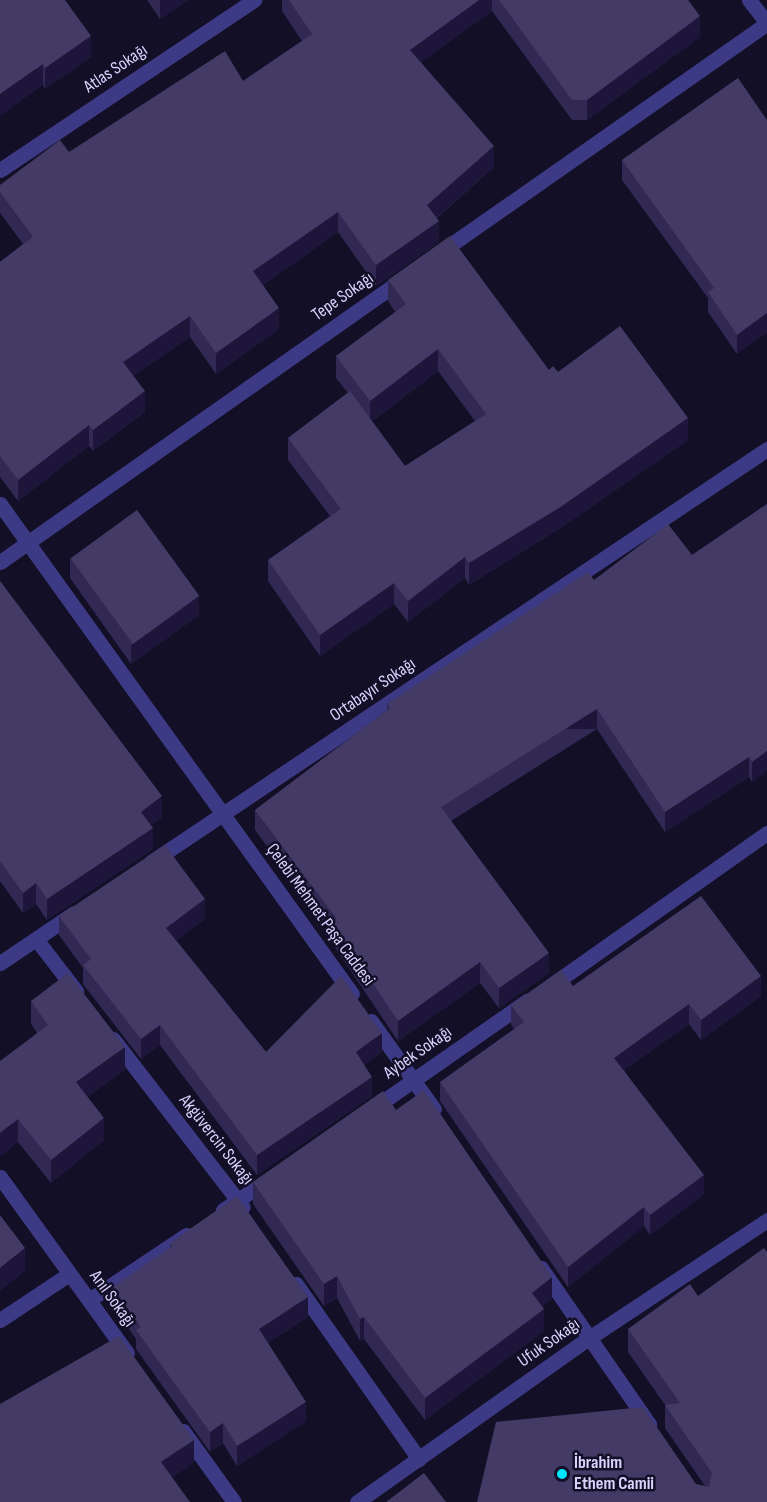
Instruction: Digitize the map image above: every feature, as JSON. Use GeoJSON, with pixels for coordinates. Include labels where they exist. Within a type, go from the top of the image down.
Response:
{"type":"FeatureCollection","features":[{"type":"Feature","properties":{"kind":"street","name":"Atlas Sokağı"},"geometry":{"type":"LineString","coordinates":[[0,170],[254,0]]}},
{"type":"Feature","properties":{"kind":"street"},"geometry":{"type":"LineString","coordinates":[[749,0],[767,23]]}},
{"type":"Feature","properties":{"kind":"street","name":"Tepe Sokağı"},"geometry":{"type":"LineString","coordinates":[[0,562],[767,23]]}},
{"type":"Feature","properties":{"kind":"street","name":"Ortabayır Sokağı"},"geometry":{"type":"LineString","coordinates":[[134,873],[767,449]]}},
{"type":"Feature","properties":{"kind":"street","name":"Çelebi Mehmet Paşa Caddesi"},"geometry":{"type":"LineString","coordinates":[[0,504],[441,1120]]}},
{"type":"Feature","properties":{"kind":"street","name":"Aybek Sokağı"},"geometry":{"type":"LineString","coordinates":[[356,1120],[767,833]]}},
{"type":"Feature","properties":{"kind":"street"},"geometry":{"type":"LineString","coordinates":[[0,963],[85,906]]}},
{"type":"Feature","properties":{"kind":"street"},"geometry":{"type":"LineString","coordinates":[[36,939],[86,1004]]}},
{"type":"Feature","properties":{"kind":"street","name":"Akgüvercin Sokağı"},"geometry":{"type":"LineString","coordinates":[[101,1023],[251,1219]]}},
{"type":"Feature","properties":{"kind":"street"},"geometry":{"type":"LineString","coordinates":[[88,1300],[277,1173]]}},
{"type":"Feature","properties":{"kind":"street","name":"Anıl Sokağı"},"geometry":{"type":"LineString","coordinates":[[0,1178],[137,1367]]}},
{"type":"Feature","properties":{"kind":"street","name":"Ufuk Sokağı"},"geometry":{"type":"LineString","coordinates":[[357,1502],[589,1338],[767,1220]]}},
{"type":"Feature","properties":{"kind":"street"},"geometry":{"type":"LineString","coordinates":[[535,1259],[657,1435]]}},
{"type":"Feature","properties":{"kind":"street"},"geometry":{"type":"LineString","coordinates":[[285,1267],[419,1459]]}},
{"type":"Feature","properties":{"kind":"street"},"geometry":{"type":"LineString","coordinates":[[0,1320],[69,1274]]}},
{"type":"Feature","properties":{"kind":"street"},"geometry":{"type":"LineString","coordinates":[[171,1416],[234,1502]]}},
{"type":"Feature","properties":{"kind":"building"},"geometry":{"type":"Polygon","coordinates":[[[0,0],[65,0],[91,36],[45,68],[43,64],[0,94],[0,0]]]}},
{"type":"Feature","properties":{"kind":"building"},"geometry":{"type":"Polygon","coordinates":[[[289,0],[479,0],[410,50],[494,146],[427,205],[439,221],[376,265],[338,212],[253,271],[279,308],[216,353],[190,316],[123,362],[145,391],[93,430],[89,425],[18,480],[0,456],[0,262],[33,237],[0,192],[0,185],[60,140],[69,152],[225,51],[243,81],[312,34],[289,0]]]}},
{"type":"Feature","properties":{"kind":"building"},"geometry":{"type":"Polygon","coordinates":[[[499,0],[688,0],[700,16],[587,100],[572,100],[499,0]]]}},
{"type":"Feature","properties":{"kind":"building"},"geometry":{"type":"Polygon","coordinates":[[[738,78],[767,120],[767,313],[737,335],[708,292],[714,288],[622,160],[738,78]]]}},
{"type":"Feature","properties":{"kind":"building"},"geometry":{"type":"Polygon","coordinates":[[[450,236],[549,370],[553,366],[558,372],[620,326],[688,418],[562,506],[469,563],[465,557],[408,601],[394,583],[320,635],[268,560],[341,509],[288,438],[350,391],[405,466],[486,414],[438,349],[370,401],[336,356],[406,304],[388,280],[450,236]]]}},
{"type":"Feature","properties":{"kind":"building"},"geometry":{"type":"Polygon","coordinates":[[[767,504],[767,751],[752,762],[749,757],[665,812],[597,709],[441,807],[549,953],[499,988],[480,962],[398,1021],[332,922],[337,919],[255,810],[390,708],[387,704],[588,572],[594,580],[668,524],[692,555],[767,504]]]}},
{"type":"Feature","properties":{"kind":"building"},"geometry":{"type":"Polygon","coordinates":[[[137,510],[199,596],[133,644],[71,558],[137,510]]]}},
{"type":"Feature","properties":{"kind":"building"},"geometry":{"type":"Polygon","coordinates":[[[0,581],[162,796],[141,812],[153,828],[47,899],[36,883],[23,893],[0,861],[0,581]]]}},
{"type":"Feature","properties":{"kind":"building"},"geometry":{"type":"Polygon","coordinates":[[[165,845],[205,899],[166,928],[266,1052],[341,976],[382,1033],[356,1052],[372,1077],[257,1155],[160,1025],[141,1039],[83,965],[91,959],[59,916],[165,845]]]}},
{"type":"Feature","properties":{"kind":"building"},"geometry":{"type":"Polygon","coordinates":[[[701,896],[761,976],[701,1020],[689,1004],[614,1058],[704,1175],[650,1215],[644,1207],[568,1267],[440,1082],[524,1022],[511,1005],[561,970],[573,986],[701,896]]]}},
{"type":"Feature","properties":{"kind":"building"},"geometry":{"type":"Polygon","coordinates":[[[68,973],[125,1047],[76,1082],[104,1118],[51,1160],[18,1119],[0,1133],[0,1061],[48,1025],[31,1001],[68,973]]]}},
{"type":"Feature","properties":{"kind":"building"},"geometry":{"type":"Polygon","coordinates":[[[424,1090],[552,1277],[532,1293],[544,1309],[425,1398],[364,1317],[360,1319],[337,1276],[324,1284],[253,1182],[383,1091],[396,1110],[424,1090]]]}},
{"type":"Feature","properties":{"kind":"building"},"geometry":{"type":"Polygon","coordinates":[[[237,1196],[308,1297],[259,1329],[306,1402],[237,1446],[223,1423],[210,1432],[136,1330],[141,1327],[113,1287],[172,1246],[170,1243],[237,1196]]]}},
{"type":"Feature","properties":{"kind":"building"},"geometry":{"type":"Polygon","coordinates":[[[0,1215],[25,1248],[0,1268],[0,1215]]]}},
{"type":"Feature","properties":{"kind":"building"},"geometry":{"type":"Polygon","coordinates":[[[764,1248],[767,1252],[767,1502],[477,1502],[496,1422],[643,1407],[696,1484],[709,1487],[712,1473],[665,1405],[680,1403],[628,1329],[690,1284],[698,1296],[764,1248]]]}},
{"type":"Feature","properties":{"kind":"building"},"geometry":{"type":"Polygon","coordinates":[[[119,1336],[194,1440],[161,1462],[190,1502],[0,1502],[0,1404],[119,1336]]]}},
{"type":"Feature","properties":{"kind":"building"},"geometry":{"type":"Polygon","coordinates":[[[424,1473],[446,1502],[386,1502],[424,1473]]]}},
{"type":"Feature","properties":{"kind":"place","name":"İbrahim Ethem Camii"},"geometry":{"type":"Point","coordinates":[562,1474]}}]}
